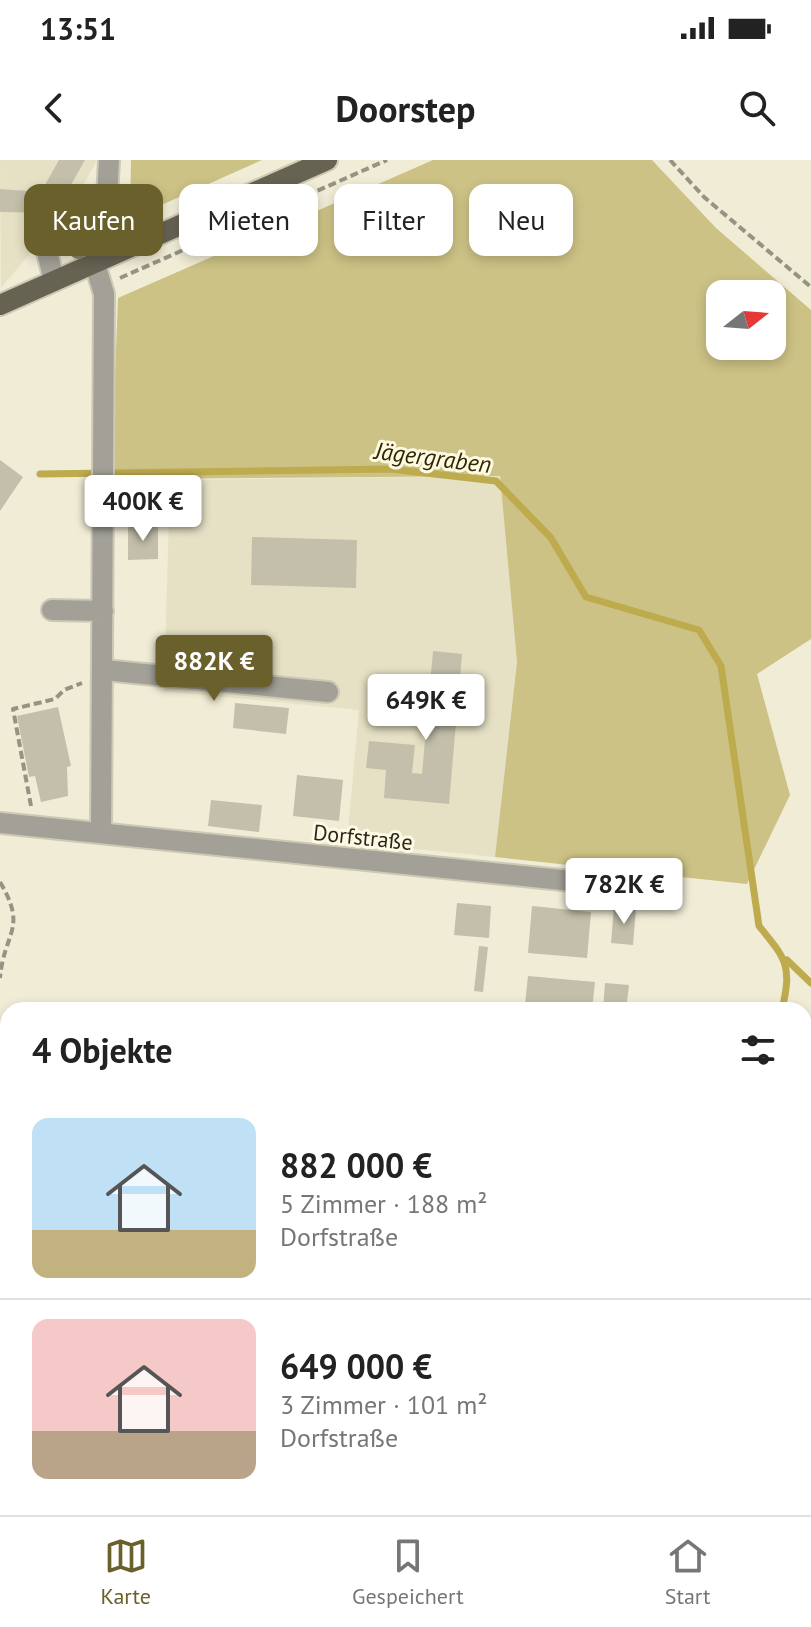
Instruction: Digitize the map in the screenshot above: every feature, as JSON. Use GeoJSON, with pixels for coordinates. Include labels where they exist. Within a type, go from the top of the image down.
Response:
{"type":"FeatureCollection","features":[{"type":"Feature","properties":{"kind":"main road"},"geometry":{"type":"LineString","coordinates":[[0,305],[327,160]]}},
{"type":"Feature","properties":{"kind":"street"},"geometry":{"type":"LineString","coordinates":[[107,184],[109,160]]}},
{"type":"Feature","properties":{"kind":"street"},"geometry":{"type":"LineString","coordinates":[[48,256],[54,280]]}},
{"type":"Feature","properties":{"kind":"street"},"geometry":{"type":"LineString","coordinates":[[101,833],[104,676],[103,257]]}},
{"type":"Feature","properties":{"kind":"street"},"geometry":{"type":"LineString","coordinates":[[52,610],[103,611]]}},
{"type":"Feature","properties":{"kind":"street"},"geometry":{"type":"LineString","coordinates":[[104,676],[328,692]]}},
{"type":"Feature","properties":{"kind":"street","name":"Dorfstraße"},"geometry":{"type":"LineString","coordinates":[[0,823],[621,886]]}},
{"type":"Feature","properties":{"kind":"path"},"geometry":{"type":"LineString","coordinates":[[103,286],[387,160]]}},
{"type":"Feature","properties":{"kind":"path"},"geometry":{"type":"LineString","coordinates":[[670,160],[704,197],[811,287]]}},
{"type":"Feature","properties":{"kind":"path"},"geometry":{"type":"LineString","coordinates":[[28,826],[31,799],[13,709],[55,699],[77,683],[104,676]]}},
{"type":"Feature","properties":{"kind":"path"},"geometry":{"type":"LineString","coordinates":[[0,882],[12,902],[16,924],[0,978]]}},
{"type":"Feature","properties":{"kind":"shaded area"},"geometry":{"type":"Polygon","coordinates":[[[0,160],[97,160],[84,184],[24,184],[24,256],[28,256],[1,288],[0,160]]]}},
{"type":"Feature","properties":{"kind":"shaded area"},"geometry":{"type":"Polygon","coordinates":[[[131,160],[262,160],[208,184],[179,184],[179,197],[163,204],[163,184],[131,184],[131,160]]]}},
{"type":"Feature","properties":{"kind":"shaded area"},"geometry":{"type":"Polygon","coordinates":[[[433,160],[652,160],[716,228],[776,280],[706,280],[706,360],[786,360],[786,288],[811,310],[811,639],[757,674],[790,795],[747,884],[495,857],[517,662],[500,476],[111,479],[118,298],[214,256],[318,256],[318,210],[334,203],[334,256],[453,256],[453,184],[378,184],[433,160]]]}},
{"type":"Feature","properties":{"kind":"shaded area"},"geometry":{"type":"Polygon","coordinates":[[[500,476],[517,662],[495,857],[347,842],[359,710],[164,691],[170,480],[500,476]]]}},
{"type":"Feature","properties":{"kind":"building"},"geometry":{"type":"Polygon","coordinates":[[[59,160],[85,160],[71,184],[46,184],[59,160]]]}},
{"type":"Feature","properties":{"kind":"building"},"geometry":{"type":"Polygon","coordinates":[[[0,189],[24,191],[24,212],[0,212],[0,189]]]}},
{"type":"Feature","properties":{"kind":"building"},"geometry":{"type":"Polygon","coordinates":[[[0,460],[23,477],[0,511],[0,460]]]}},
{"type":"Feature","properties":{"kind":"building"},"geometry":{"type":"Polygon","coordinates":[[[128,527],[158,527],[158,559],[128,560],[128,527]]]}},
{"type":"Feature","properties":{"kind":"building"},"geometry":{"type":"Polygon","coordinates":[[[252,537],[357,540],[356,588],[251,585],[252,537]]]}},
{"type":"Feature","properties":{"kind":"building"},"geometry":{"type":"Polygon","coordinates":[[[433,651],[462,654],[449,804],[384,798],[386,770],[366,768],[369,741],[415,745],[412,773],[422,774],[433,651]]]}},
{"type":"Feature","properties":{"kind":"building"},"geometry":{"type":"Polygon","coordinates":[[[235,703],[289,708],[286,734],[233,728],[235,703]]]}},
{"type":"Feature","properties":{"kind":"building"},"geometry":{"type":"Polygon","coordinates":[[[58,707],[71,766],[67,767],[68,796],[41,802],[35,776],[29,777],[17,716],[58,707]]]}},
{"type":"Feature","properties":{"kind":"building"},"geometry":{"type":"Polygon","coordinates":[[[297,775],[343,780],[339,821],[293,816],[297,775]]]}},
{"type":"Feature","properties":{"kind":"building"},"geometry":{"type":"Polygon","coordinates":[[[211,800],[262,805],[259,832],[208,826],[211,800]]]}},
{"type":"Feature","properties":{"kind":"building"},"geometry":{"type":"Polygon","coordinates":[[[457,903],[491,906],[489,938],[454,935],[457,903]]]}},
{"type":"Feature","properties":{"kind":"building"},"geometry":{"type":"Polygon","coordinates":[[[532,906],[591,912],[587,958],[528,953],[532,906]]]}},
{"type":"Feature","properties":{"kind":"building"},"geometry":{"type":"Polygon","coordinates":[[[614,906],[636,908],[633,945],[611,943],[614,906]]]}},
{"type":"Feature","properties":{"kind":"building"},"geometry":{"type":"Polygon","coordinates":[[[479,946],[488,947],[483,992],[474,991],[479,946]]]}},
{"type":"Feature","properties":{"kind":"building"},"geometry":{"type":"Polygon","coordinates":[[[528,976],[595,982],[593,1002],[525,1002],[528,976]]]}},
{"type":"Feature","properties":{"kind":"building"},"geometry":{"type":"Polygon","coordinates":[[[605,983],[629,985],[627,1002],[604,1002],[605,983]]]}},
{"type":"Feature","properties":{"kind":"waterway","name":"Jägergraben"},"geometry":{"type":"LineString","coordinates":[[40,474],[390,469],[496,481],[551,538],[586,597],[699,630],[721,666],[759,926],[785,964],[787,983],[783,1002]]}},
{"type":"Feature","properties":{"kind":"waterway"},"geometry":{"type":"LineString","coordinates":[[787,960],[811,983]]}}]}
